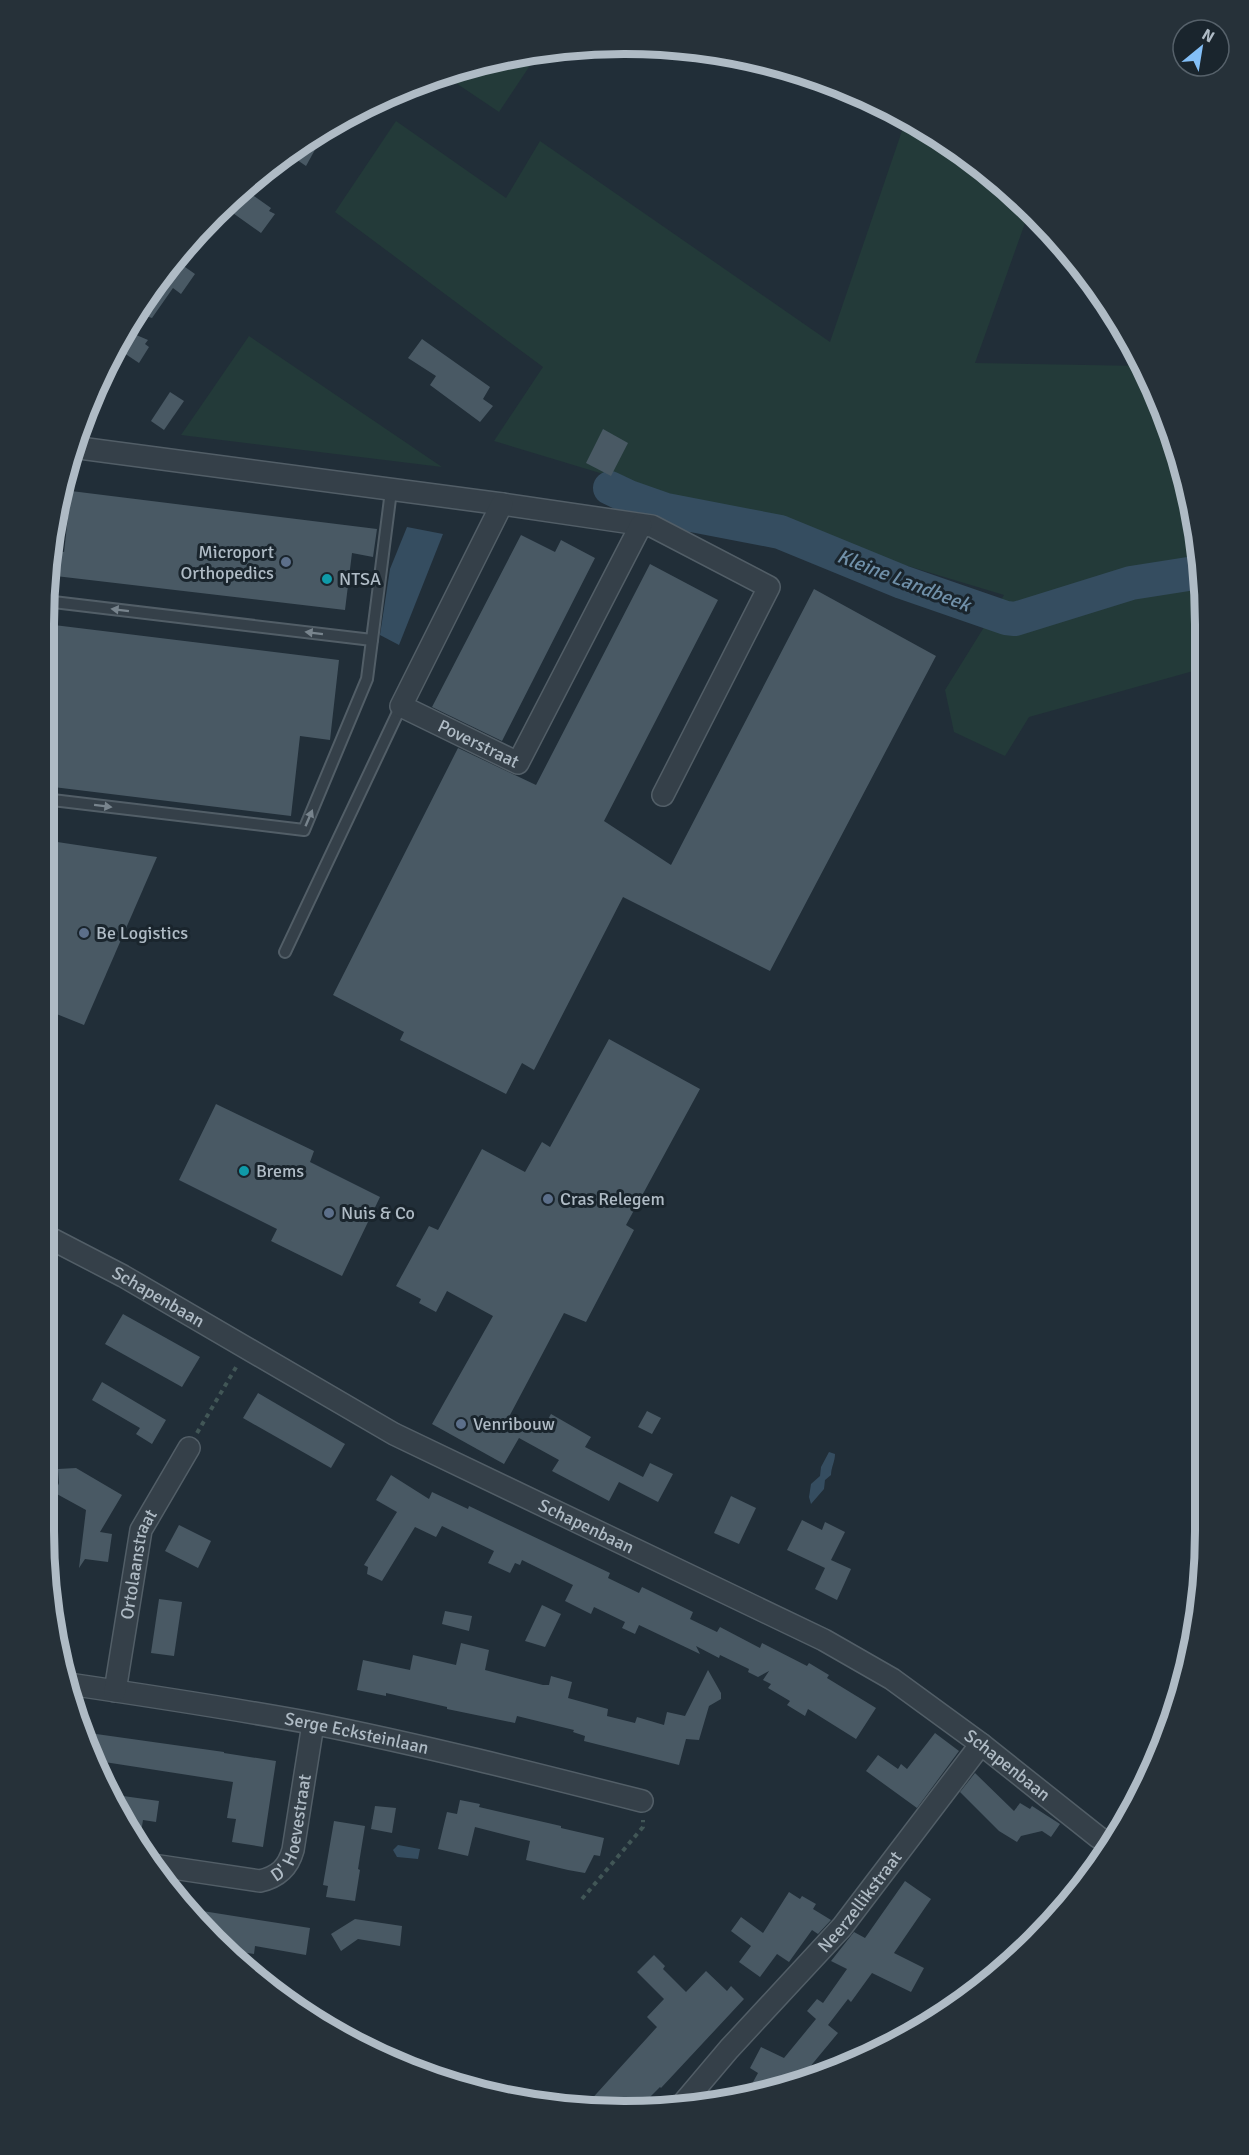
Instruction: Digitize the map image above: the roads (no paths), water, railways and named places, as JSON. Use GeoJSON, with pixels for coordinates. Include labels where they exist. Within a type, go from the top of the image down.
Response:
{"type":"FeatureCollection","features":[{"type":"Feature","properties":{"kind":"street"},"geometry":{"type":"LineString","coordinates":[[82,448],[651,526],[769,587],[663,795]]}},
{"type":"Feature","properties":{"kind":"street"},"geometry":{"type":"LineString","coordinates":[[401,706],[502,504]]}},
{"type":"Feature","properties":{"kind":"street","name":"Poverstraat"},"geometry":{"type":"LineString","coordinates":[[401,706],[518,763],[641,525]]}},
{"type":"Feature","properties":{"kind":"street","name":"Schapenbaan"},"geometry":{"type":"LineString","coordinates":[[54,1240],[123,1276],[394,1434],[824,1640],[892,1679],[981,1744],[1103,1840]]}},
{"type":"Feature","properties":{"kind":"street","name":"Ortolaanstraat"},"geometry":{"type":"LineString","coordinates":[[116,1691],[141,1530],[189,1448]]}},
{"type":"Feature","properties":{"kind":"street","name":"Serge Ecksteinlaan"},"geometry":{"type":"LineString","coordinates":[[75,1685],[313,1724],[493,1763],[642,1801]]}},
{"type":"Feature","properties":{"kind":"street","name":"D' Hoevestraat"},"geometry":{"type":"LineString","coordinates":[[164,1867],[260,1881],[281,1872],[291,1858],[293,1850],[313,1724]]}},
{"type":"Feature","properties":{"kind":"street","name":"Neerzellikstraat"},"geometry":{"type":"LineString","coordinates":[[688,2097],[729,2049],[842,1927],[981,1744]]}},
{"type":"Feature","properties":{"kind":"lane"},"geometry":{"type":"LineString","coordinates":[[54,800],[304,830],[367,679],[391,491]]}},
{"type":"Feature","properties":{"kind":"lane"},"geometry":{"type":"LineString","coordinates":[[55,602],[372,640]]}},
{"type":"Feature","properties":{"kind":"lane"},"geometry":{"type":"LineString","coordinates":[[285,952],[401,706]]}},
{"type":"Feature","properties":{"kind":"water"},"geometry":{"type":"Polygon","coordinates":[[[407,527],[443,534],[399,645],[380,635],[390,569],[407,527]]]}},
{"type":"Feature","properties":{"kind":"water"},"geometry":{"type":"Polygon","coordinates":[[[829,1452],[835,1454],[831,1475],[825,1480],[824,1489],[811,1504],[809,1497],[811,1484],[820,1476],[821,1467],[829,1452]]]}},
{"type":"Feature","properties":{"kind":"water"},"geometry":{"type":"Polygon","coordinates":[[[398,1845],[420,1849],[418,1859],[397,1857],[393,1850],[398,1845]]]}},
{"type":"Feature","properties":{"kind":"waterway","name":"Kleine Landbeek"},"geometry":{"type":"LineString","coordinates":[[610,488],[666,510],[780,532],[902,582],[1006,618],[1015,619],[1131,583],[1193,573]]}},
{"type":"Feature","properties":{"kind":"place","name":"Microport Orthopedics"},"geometry":{"type":"Point","coordinates":[286,562]}},
{"type":"Feature","properties":{"kind":"place","name":"NTSA"},"geometry":{"type":"Point","coordinates":[327,579]}},
{"type":"Feature","properties":{"kind":"place","name":"Be Logistics"},"geometry":{"type":"Point","coordinates":[84,933]}},
{"type":"Feature","properties":{"kind":"place","name":"Brems"},"geometry":{"type":"Point","coordinates":[244,1171]}},
{"type":"Feature","properties":{"kind":"place","name":"Cras Relegem"},"geometry":{"type":"Point","coordinates":[548,1199]}},
{"type":"Feature","properties":{"kind":"place","name":"Nuis & Co"},"geometry":{"type":"Point","coordinates":[329,1213]}},
{"type":"Feature","properties":{"kind":"place","name":"Venribouw"},"geometry":{"type":"Point","coordinates":[461,1424]}}]}
